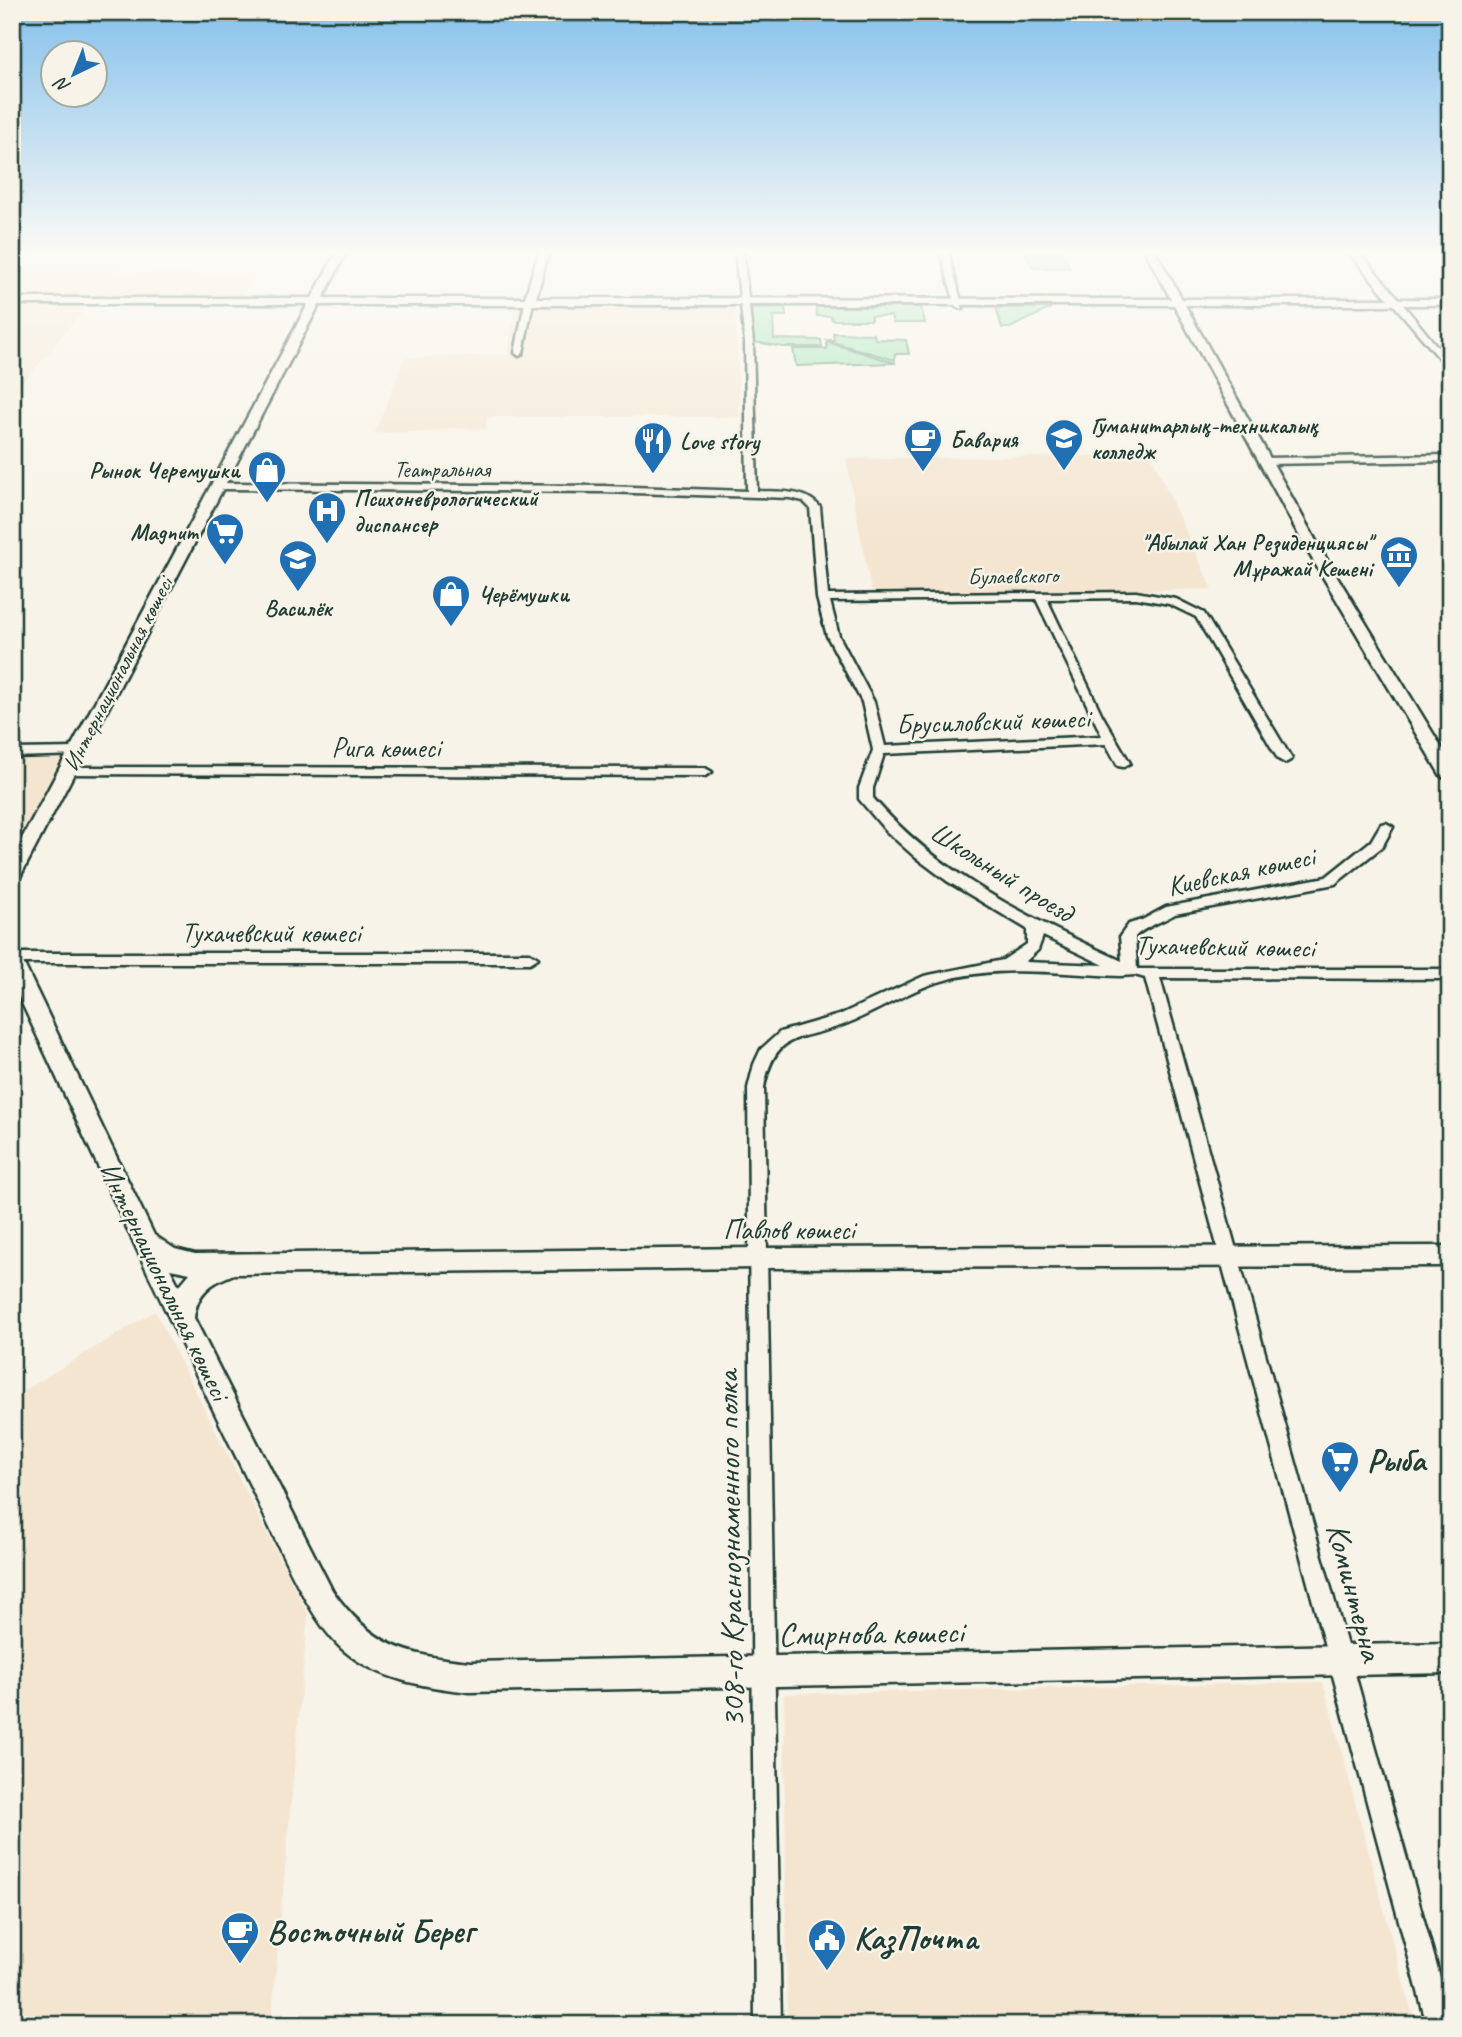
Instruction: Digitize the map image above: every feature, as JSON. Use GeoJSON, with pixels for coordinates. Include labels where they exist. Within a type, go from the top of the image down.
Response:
{"type":"FeatureCollection","features":[{"type":"Feature","properties":{"kind":"street","name":"Интернациональная көшесі"},"geometry":{"type":"LineString","coordinates":[[12,875],[291,346]]}},
{"type":"Feature","properties":{"kind":"street"},"geometry":{"type":"LineString","coordinates":[[519,353],[520,346]]}},
{"type":"Feature","properties":{"kind":"street"},"geometry":{"type":"LineString","coordinates":[[749,346],[752,494],[800,496],[815,507],[823,598],[833,636],[868,702],[879,750]]}},
{"type":"Feature","properties":{"kind":"street"},"geometry":{"type":"LineString","coordinates":[[1203,346],[1405,714],[1450,776]]}},
{"type":"Feature","properties":{"kind":"street"},"geometry":{"type":"LineString","coordinates":[[1432,346],[1450,368]]}},
{"type":"Feature","properties":{"kind":"street"},"geometry":{"type":"LineString","coordinates":[[1265,461],[1450,458]]}},
{"type":"Feature","properties":{"kind":"street","name":"Театральная"},"geometry":{"type":"LineString","coordinates":[[216,486],[603,489],[752,494]]}},
{"type":"Feature","properties":{"kind":"street","name":"Брусиловский көшесі"},"geometry":{"type":"LineString","coordinates":[[1040,596],[1123,764]]}},
{"type":"Feature","properties":{"kind":"street","name":"Булаевского"},"geometry":{"type":"LineString","coordinates":[[823,598],[1152,597],[1187,606],[1200,615],[1285,759]]}},
{"type":"Feature","properties":{"kind":"street","name":"Брусиловский көшесі"},"geometry":{"type":"LineString","coordinates":[[879,750],[1110,740]]}},
{"type":"Feature","properties":{"kind":"street","name":"Школьный проезд"},"geometry":{"type":"LineString","coordinates":[[879,750],[866,789],[866,799],[873,809],[933,865],[1032,925],[1130,971]]}},
{"type":"Feature","properties":{"kind":"street"},"geometry":{"type":"LineString","coordinates":[[12,753],[78,751]]}},
{"type":"Feature","properties":{"kind":"street","name":"Рига көшесі"},"geometry":{"type":"LineString","coordinates":[[68,771],[705,772]]}},
{"type":"Feature","properties":{"kind":"street","name":"Киевская көшесі"},"geometry":{"type":"LineString","coordinates":[[1130,971],[1127,936],[1134,928],[1171,910],[1330,881],[1377,844],[1386,827]]}},
{"type":"Feature","properties":{"kind":"street","name":"Тухачевский көшесі"},"geometry":{"type":"LineString","coordinates":[[1000,966],[1018,959],[1032,948],[1037,933],[1032,925]]}},
{"type":"Feature","properties":{"kind":"street","name":"Тухачевский көшесі"},"geometry":{"type":"LineString","coordinates":[[12,959],[530,958]]}},
{"type":"Feature","properties":{"kind":"street","name":"Интернациональная көшесі"},"geometry":{"type":"LineString","coordinates":[[12,959],[182,1318],[322,1600]]}},
{"type":"Feature","properties":{"kind":"street","name":"Тухачевский көшесі"},"geometry":{"type":"LineString","coordinates":[[759,1072],[765,1056],[774,1044],[786,1035],[830,1024],[943,975],[1000,966],[1151,974],[1450,974]]}},
{"type":"Feature","properties":{"kind":"street","name":"Коминтерна"},"geometry":{"type":"LineString","coordinates":[[1151,974],[1440,2025]]}},
{"type":"Feature","properties":{"kind":"street","name":"308-го Краснознаменного полка"},"geometry":{"type":"LineString","coordinates":[[759,1072],[758,1258],[768,2025]]}},
{"type":"Feature","properties":{"kind":"street","name":"Павлов көшесі"},"geometry":{"type":"LineString","coordinates":[[141,1233],[153,1248],[174,1261],[245,1264],[758,1258],[1450,1256]]}},
{"type":"Feature","properties":{"kind":"street"},"geometry":{"type":"LineString","coordinates":[[182,1318],[185,1300],[194,1284],[215,1270],[245,1264]]}},
{"type":"Feature","properties":{"kind":"street","name":"Смирнова көшесі"},"geometry":{"type":"LineString","coordinates":[[322,1600],[334,1620],[369,1651],[407,1669],[428,1674],[470,1677],[1450,1658]]}},
{"type":"Feature","properties":{"kind":"shaded area"},"geometry":{"type":"Polygon","coordinates":[[[12,346],[54,346],[15,392],[12,392],[12,346]]]}},
{"type":"Feature","properties":{"kind":"shaded area"},"geometry":{"type":"Polygon","coordinates":[[[509,346],[737,346],[740,417],[487,417],[486,429],[450,428],[429,432],[375,433],[405,358],[508,355],[509,346]]]}},
{"type":"Feature","properties":{"kind":"shaded area"},"geometry":{"type":"Polygon","coordinates":[[[1151,455],[1212,589],[872,595],[846,459],[1151,455]]]}},
{"type":"Feature","properties":{"kind":"shaded area"},"geometry":{"type":"Polygon","coordinates":[[[64,758],[12,853],[12,759],[64,758]]]}},
{"type":"Feature","properties":{"kind":"shaded area"},"geometry":{"type":"Polygon","coordinates":[[[155,1311],[308,1614],[271,2025],[12,2025],[12,1398],[155,1311]]]}},
{"type":"Feature","properties":{"kind":"shaded area"},"geometry":{"type":"Polygon","coordinates":[[[1323,1682],[1415,2025],[787,2025],[784,1694],[1323,1682]]]}},
{"type":"Feature","properties":{"kind":"green space"},"geometry":{"type":"Polygon","coordinates":[[[778,346],[822,347],[783,347],[778,346]]]}},
{"type":"Feature","properties":{"kind":"green space"},"geometry":{"type":"Polygon","coordinates":[[[827,346],[840,346],[896,363],[796,366],[793,349],[827,349],[827,346]]]}},
{"type":"Feature","properties":{"kind":"green space"},"geometry":{"type":"Polygon","coordinates":[[[846,346],[907,346],[909,354],[895,354],[895,360],[846,346]]]}},
{"type":"Feature","properties":{"kind":"place","name":"Гуманитарлық-техникалық колледж"},"geometry":{"type":"Point","coordinates":[1064,472]}},
{"type":"Feature","properties":{"kind":"place","name":"Бавария"},"geometry":{"type":"Point","coordinates":[923,473]}},
{"type":"Feature","properties":{"kind":"place","name":"Love story"},"geometry":{"type":"Point","coordinates":[653,475]}},
{"type":"Feature","properties":{"kind":"place","name":"Рынок Черемушки"},"geometry":{"type":"Point","coordinates":[267,504]}},
{"type":"Feature","properties":{"kind":"place","name":"Психоневрологический диспансер"},"geometry":{"type":"Point","coordinates":[327,545]}},
{"type":"Feature","properties":{"kind":"place","name":"Magnum"},"geometry":{"type":"Point","coordinates":[225,566]}},
{"type":"Feature","properties":{"kind":"place","name":"\"Абылай Хан Резиденциясы\" Мұражай Кешені"},"geometry":{"type":"Point","coordinates":[1399,589]}},
{"type":"Feature","properties":{"kind":"place","name":"Василёк"},"geometry":{"type":"Point","coordinates":[298,593]}},
{"type":"Feature","properties":{"kind":"place","name":"Черёмушки"},"geometry":{"type":"Point","coordinates":[451,628]}},
{"type":"Feature","properties":{"kind":"place","name":"Рыба"},"geometry":{"type":"Point","coordinates":[1340,1494]}},
{"type":"Feature","properties":{"kind":"place","name":"Восточный Берег"},"geometry":{"type":"Point","coordinates":[240,1965]}},
{"type":"Feature","properties":{"kind":"place","name":"КазПочта"},"geometry":{"type":"Point","coordinates":[827,1972]}}]}
